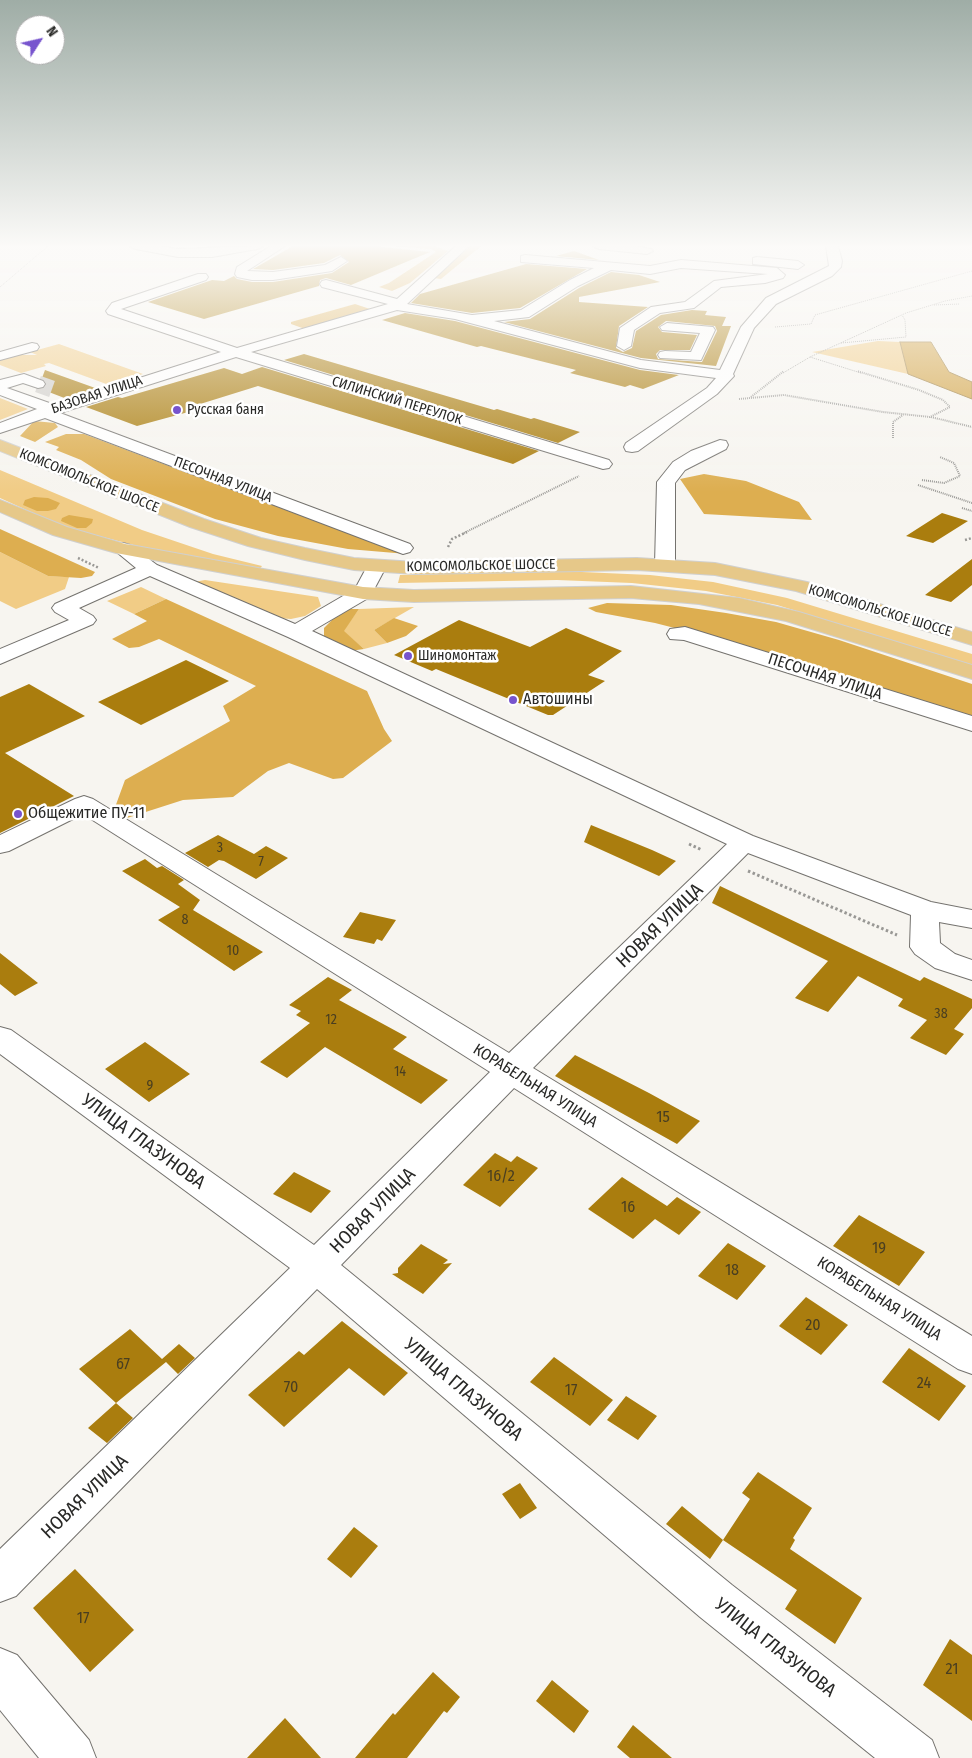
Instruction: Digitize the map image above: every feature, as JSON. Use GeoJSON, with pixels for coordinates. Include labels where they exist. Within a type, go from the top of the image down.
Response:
{"type":"FeatureCollection","features":[{"type":"Feature","properties":{"kind":"main road","name":"КОМСОМОЛЬСКОЕ ШОССЕ"},"geometry":{"type":"LineString","coordinates":[[0,445],[138,501],[255,542],[354,564],[415,568],[603,564],[665,565],[715,569],[800,586],[972,639]]}},
{"type":"Feature","properties":{"kind":"main road","name":"КОМСОМОЛЬСКОЕ ШОССЕ"},"geometry":{"type":"LineString","coordinates":[[0,505],[60,531],[123,549],[363,593],[414,596],[631,592],[699,598],[792,616],[972,672]]}},
{"type":"Feature","properties":{"kind":"street","name":"СИЛИНСКИЙ ПЕРЕУЛОК"},"geometry":{"type":"LineString","coordinates":[[164,328],[603,464]]}},
{"type":"Feature","properties":{"kind":"street","name":"БАЗОВАЯ УЛИЦА"},"geometry":{"type":"LineString","coordinates":[[0,428],[80,400],[236,352],[322,328]]}},
{"type":"Feature","properties":{"kind":"street"},"geometry":{"type":"LineString","coordinates":[[508,328],[648,365],[725,375]]}},
{"type":"Feature","properties":{"kind":"street"},"geometry":{"type":"LineString","coordinates":[[624,346],[627,328]]}},
{"type":"Feature","properties":{"kind":"street"},"geometry":{"type":"LineString","coordinates":[[608,354],[638,352],[696,357],[708,330],[681,328]]}},
{"type":"Feature","properties":{"kind":"street"},"geometry":{"type":"LineString","coordinates":[[632,447],[712,391],[727,376],[725,375],[748,328]]}},
{"type":"Feature","properties":{"kind":"street"},"geometry":{"type":"LineString","coordinates":[[661,340],[702,343]]}},
{"type":"Feature","properties":{"kind":"street"},"geometry":{"type":"LineString","coordinates":[[0,356],[32,348]]}},
{"type":"Feature","properties":{"kind":"street"},"geometry":{"type":"LineString","coordinates":[[0,385],[24,378],[38,384]]}},
{"type":"Feature","properties":{"kind":"street","name":"ПЕСОЧНАЯ УЛИЦА"},"geometry":{"type":"LineString","coordinates":[[0,390],[69,422],[403,548]]}},
{"type":"Feature","properties":{"kind":"street"},"geometry":{"type":"LineString","coordinates":[[61,393],[80,400]]}},
{"type":"Feature","properties":{"kind":"street"},"geometry":{"type":"LineString","coordinates":[[69,422],[94,413]]}},
{"type":"Feature","properties":{"kind":"street"},"geometry":{"type":"LineString","coordinates":[[665,565],[666,482],[679,466],[697,455],[720,445]]}},
{"type":"Feature","properties":{"kind":"street","name":"КОМСОМОЛЬСКОЕ ШОССЕ"},"geometry":{"type":"LineString","coordinates":[[123,549],[150,570],[296,632],[744,842],[925,910],[972,920]]}},
{"type":"Feature","properties":{"kind":"street"},"geometry":{"type":"LineString","coordinates":[[296,632],[363,593],[378,565]]}},
{"type":"Feature","properties":{"kind":"street"},"geometry":{"type":"LineString","coordinates":[[0,657],[86,620],[62,608],[150,570]]}},
{"type":"Feature","properties":{"kind":"street","name":"ПЕСОЧНАЯ УЛИЦА"},"geometry":{"type":"LineString","coordinates":[[678,634],[685,632],[972,724]]}},
{"type":"Feature","properties":{"kind":"street","name":"КОРАБЕЛЬНАЯ УЛИЦА"},"geometry":{"type":"LineString","coordinates":[[0,845],[84,804],[972,1357]]}},
{"type":"Feature","properties":{"kind":"street","name":"НОВАЯ УЛИЦА"},"geometry":{"type":"LineString","coordinates":[[0,1580],[317,1267],[511,1071],[744,842]]}},
{"type":"Feature","properties":{"kind":"street"},"geometry":{"type":"LineString","coordinates":[[892,898],[972,908]]}},
{"type":"Feature","properties":{"kind":"street"},"geometry":{"type":"LineString","coordinates":[[925,910],[925,947],[945,961],[972,970]]}},
{"type":"Feature","properties":{"kind":"street","name":"УЛИЦА ГЛАЗУНОВА"},"geometry":{"type":"LineString","coordinates":[[0,1038],[317,1267],[716,1601],[914,1758]]}},
{"type":"Feature","properties":{"kind":"street"},"geometry":{"type":"LineString","coordinates":[[0,1672],[71,1758]]}},
{"type":"Feature","properties":{"kind":"path"},"geometry":{"type":"LineString","coordinates":[[750,398],[786,370],[872,328]]}},
{"type":"Feature","properties":{"kind":"path"},"geometry":{"type":"LineString","coordinates":[[840,343],[906,337],[905,328]]}},
{"type":"Feature","properties":{"kind":"path"},"geometry":{"type":"LineString","coordinates":[[810,357],[919,390],[944,400],[950,407],[930,417]]}},
{"type":"Feature","properties":{"kind":"path"},"geometry":{"type":"LineString","coordinates":[[739,399],[784,395],[904,415],[930,417],[972,427]]}},
{"type":"Feature","properties":{"kind":"path"},"geometry":{"type":"LineString","coordinates":[[893,438],[893,422],[904,415]]}},
{"type":"Feature","properties":{"kind":"path"},"geometry":{"type":"LineString","coordinates":[[922,480],[944,483],[960,476],[954,463],[940,457]]}},
{"type":"Feature","properties":{"kind":"path"},"geometry":{"type":"LineString","coordinates":[[446,553],[452,539],[603,464]]}},
{"type":"Feature","properties":{"kind":"path"},"geometry":{"type":"LineString","coordinates":[[918,484],[972,504]]}},
{"type":"Feature","properties":{"kind":"path"},"geometry":{"type":"LineString","coordinates":[[962,508],[972,510]]}},
{"type":"Feature","properties":{"kind":"path"},"geometry":{"type":"LineString","coordinates":[[966,540],[972,538]]}},
{"type":"Feature","properties":{"kind":"shaded area"},"geometry":{"type":"Polygon","coordinates":[[[878,341],[900,342],[908,374],[812,352],[878,341]]]}},
{"type":"Feature","properties":{"kind":"shaded area"},"geometry":{"type":"Polygon","coordinates":[[[900,342],[931,342],[949,372],[972,382],[972,399],[908,374],[900,342]]]}},
{"type":"Feature","properties":{"kind":"shaded area"},"geometry":{"type":"Polygon","coordinates":[[[59,344],[143,374],[109,385],[49,363],[44,364],[46,366],[21,373],[0,365],[0,360],[17,355],[37,355],[30,352],[59,344]]]}},
{"type":"Feature","properties":{"kind":"shaded area"},"geometry":{"type":"Polygon","coordinates":[[[0,398],[28,409],[0,420],[0,398]]]}},
{"type":"Feature","properties":{"kind":"shaded area"},"geometry":{"type":"Polygon","coordinates":[[[34,421],[55,423],[58,427],[35,442],[20,436],[34,421]]]}},
{"type":"Feature","properties":{"kind":"shaded area"},"geometry":{"type":"Polygon","coordinates":[[[66,434],[84,434],[323,524],[408,552],[407,554],[348,549],[278,536],[215,519],[111,479],[81,460],[56,450],[59,447],[45,442],[66,434]]]}},
{"type":"Feature","properties":{"kind":"shaded area"},"geometry":{"type":"Polygon","coordinates":[[[0,470],[142,530],[213,554],[262,566],[259,570],[153,550],[64,527],[0,498],[0,470]]]}},
{"type":"Feature","properties":{"kind":"shaded area"},"geometry":{"type":"Polygon","coordinates":[[[704,474],[746,481],[799,502],[812,520],[704,514],[680,479],[704,474]]]}},
{"type":"Feature","properties":{"kind":"shaded area"},"geometry":{"type":"Polygon","coordinates":[[[34,497],[48,498],[60,503],[56,509],[48,511],[37,511],[23,505],[25,500],[34,497]]]}},
{"type":"Feature","properties":{"kind":"shaded area"},"geometry":{"type":"Polygon","coordinates":[[[69,515],[93,519],[92,523],[86,528],[77,528],[61,521],[62,518],[69,515]]]}},
{"type":"Feature","properties":{"kind":"shaded area"},"geometry":{"type":"Polygon","coordinates":[[[0,529],[95,572],[92,576],[81,578],[48,576],[0,552],[0,529]]]}},
{"type":"Feature","properties":{"kind":"shaded area"},"geometry":{"type":"Polygon","coordinates":[[[0,552],[48,576],[69,577],[65,589],[16,609],[0,601],[0,552]]]}},
{"type":"Feature","properties":{"kind":"shaded area"},"geometry":{"type":"Polygon","coordinates":[[[559,571],[650,575],[713,582],[787,598],[972,654],[972,665],[777,605],[706,591],[632,583],[557,580],[398,583],[400,575],[559,571]]]}},
{"type":"Feature","properties":{"kind":"shaded area"},"geometry":{"type":"Polygon","coordinates":[[[205,580],[318,597],[321,606],[305,616],[291,619],[277,618],[194,582],[205,580]]]}},
{"type":"Feature","properties":{"kind":"shaded area"},"geometry":{"type":"Polygon","coordinates":[[[141,587],[166,599],[134,614],[107,601],[141,587]]]}},
{"type":"Feature","properties":{"kind":"shaded area"},"geometry":{"type":"Polygon","coordinates":[[[166,599],[367,691],[384,729],[392,741],[343,778],[333,779],[289,763],[268,771],[233,797],[183,800],[127,818],[114,810],[125,780],[230,721],[223,706],[256,686],[159,639],[139,647],[129,648],[112,639],[147,621],[134,614],[166,599]]]}},
{"type":"Feature","properties":{"kind":"shaded area"},"geometry":{"type":"Polygon","coordinates":[[[607,603],[671,605],[726,613],[776,622],[839,640],[972,684],[972,720],[714,638],[655,623],[596,612],[588,608],[607,603]]]}},
{"type":"Feature","properties":{"kind":"shaded area"},"geometry":{"type":"Polygon","coordinates":[[[414,607],[374,630],[387,643],[364,649],[343,631],[359,609],[414,607]]]}},
{"type":"Feature","properties":{"kind":"shaded area"},"geometry":{"type":"Polygon","coordinates":[[[343,609],[359,609],[344,631],[364,649],[350,651],[324,637],[324,628],[343,609]]]}},
{"type":"Feature","properties":{"kind":"shaded area"},"geometry":{"type":"Polygon","coordinates":[[[394,618],[418,626],[406,636],[387,643],[374,630],[394,618]]]}},
{"type":"Feature","properties":{"kind":"building"},"geometry":{"type":"Polygon","coordinates":[[[410,328],[482,328],[640,370],[679,375],[643,389],[630,385],[625,387],[570,373],[576,370],[481,346],[477,347],[410,328]]]}},
{"type":"Feature","properties":{"kind":"building"},"geometry":{"type":"Polygon","coordinates":[[[527,328],[619,328],[616,348],[623,352],[632,348],[636,331],[641,328],[659,328],[662,332],[697,335],[690,350],[660,350],[656,354],[658,359],[702,362],[717,331],[716,328],[730,328],[716,366],[641,358],[527,328]]]}},
{"type":"Feature","properties":{"kind":"building"},"geometry":{"type":"Polygon","coordinates":[[[304,354],[494,410],[497,409],[531,419],[534,418],[580,432],[558,443],[284,360],[304,354]]]}},
{"type":"Feature","properties":{"kind":"building"},"geometry":{"type":"Polygon","coordinates":[[[262,367],[539,451],[513,464],[258,386],[197,405],[203,408],[137,426],[86,407],[224,368],[242,374],[262,367]]]}},
{"type":"Feature","properties":{"kind":"building"},"geometry":{"type":"Polygon","coordinates":[[[45,370],[98,389],[67,399],[41,389],[47,385],[42,378],[45,370]]]}},
{"type":"Feature","properties":{"kind":"building"},"geometry":{"type":"Polygon","coordinates":[[[942,513],[968,521],[933,543],[906,536],[942,513]]]}},
{"type":"Feature","properties":{"kind":"building"},"geometry":{"type":"Polygon","coordinates":[[[972,559],[972,585],[951,602],[925,595],[972,559]]]}},
{"type":"Feature","properties":{"kind":"building"},"geometry":{"type":"Polygon","coordinates":[[[459,620],[530,647],[566,628],[622,651],[588,675],[605,681],[553,715],[548,715],[436,669],[432,671],[394,655],[459,620]]]}},
{"type":"Feature","properties":{"kind":"building"},"geometry":{"type":"Polygon","coordinates":[[[186,660],[229,681],[141,725],[98,702],[186,660]]]}},
{"type":"Feature","properties":{"kind":"building"},"geometry":{"type":"Polygon","coordinates":[[[29,684],[85,716],[5,753],[74,796],[0,833],[0,697],[29,684]]]}},
{"type":"Feature","properties":{"kind":"building"},"geometry":{"type":"Polygon","coordinates":[[[591,825],[676,861],[659,876],[584,842],[591,825]]]}},
{"type":"Feature","properties":{"kind":"building"},"geometry":{"type":"Polygon","coordinates":[[[218,835],[254,854],[266,846],[288,858],[256,879],[224,861],[219,860],[208,867],[185,853],[218,835]]]}},
{"type":"Feature","properties":{"kind":"building"},"geometry":{"type":"Polygon","coordinates":[[[145,859],[157,868],[162,866],[184,880],[178,884],[200,900],[193,910],[263,952],[234,971],[158,920],[180,907],[122,871],[145,859]]]}},
{"type":"Feature","properties":{"kind":"building"},"geometry":{"type":"Polygon","coordinates":[[[720,886],[920,981],[924,977],[972,999],[972,1008],[954,1029],[964,1034],[946,1055],[910,1038],[927,1020],[898,1006],[903,999],[858,976],[828,1012],[795,998],[828,961],[712,903],[720,886]]]}},
{"type":"Feature","properties":{"kind":"building"},"geometry":{"type":"Polygon","coordinates":[[[360,912],[396,920],[382,941],[377,939],[374,944],[343,937],[360,912]]]}},
{"type":"Feature","properties":{"kind":"building"},"geometry":{"type":"Polygon","coordinates":[[[0,953],[38,983],[15,996],[0,984],[0,953]]]}},
{"type":"Feature","properties":{"kind":"building"},"geometry":{"type":"Polygon","coordinates":[[[328,977],[352,990],[339,1000],[407,1037],[393,1049],[448,1080],[421,1104],[325,1047],[287,1078],[260,1062],[310,1023],[296,1015],[301,1011],[289,1005],[328,977]]]}},
{"type":"Feature","properties":{"kind":"building"},"geometry":{"type":"Polygon","coordinates":[[[145,1042],[190,1074],[149,1102],[105,1069],[145,1042]]]}},
{"type":"Feature","properties":{"kind":"building"},"geometry":{"type":"Polygon","coordinates":[[[575,1055],[700,1121],[677,1144],[555,1076],[575,1055]]]}},
{"type":"Feature","properties":{"kind":"building"},"geometry":{"type":"Polygon","coordinates":[[[495,1153],[511,1162],[517,1156],[538,1168],[500,1207],[463,1185],[495,1153]]]}},
{"type":"Feature","properties":{"kind":"building"},"geometry":{"type":"Polygon","coordinates":[[[294,1172],[331,1191],[311,1213],[273,1194],[294,1172]]]}},
{"type":"Feature","properties":{"kind":"building"},"geometry":{"type":"Polygon","coordinates":[[[622,1177],[667,1206],[677,1197],[701,1212],[679,1235],[655,1219],[633,1239],[588,1209],[622,1177]]]}},
{"type":"Feature","properties":{"kind":"building"},"geometry":{"type":"Polygon","coordinates":[[[859,1215],[925,1252],[899,1286],[833,1246],[859,1215]]]}},
{"type":"Feature","properties":{"kind":"building"},"geometry":{"type":"Polygon","coordinates":[[[728,1243],[766,1266],[737,1300],[698,1276],[728,1243]]]}},
{"type":"Feature","properties":{"kind":"building"},"geometry":{"type":"Polygon","coordinates":[[[421,1244],[448,1260],[443,1264],[452,1263],[423,1294],[392,1274],[398,1273],[398,1268],[421,1244]]]}},
{"type":"Feature","properties":{"kind":"building"},"geometry":{"type":"Polygon","coordinates":[[[806,1297],[848,1325],[821,1355],[779,1326],[806,1297]]]}},
{"type":"Feature","properties":{"kind":"building"},"geometry":{"type":"Polygon","coordinates":[[[342,1321],[408,1373],[384,1396],[349,1368],[284,1427],[248,1395],[299,1351],[304,1355],[342,1321]]]}},
{"type":"Feature","properties":{"kind":"building"},"geometry":{"type":"Polygon","coordinates":[[[130,1329],[162,1359],[179,1344],[195,1358],[178,1374],[166,1362],[116,1403],[79,1369],[130,1329]]]}},
{"type":"Feature","properties":{"kind":"building"},"geometry":{"type":"Polygon","coordinates":[[[909,1348],[966,1386],[939,1421],[882,1382],[909,1348]]]}},
{"type":"Feature","properties":{"kind":"building"},"geometry":{"type":"Polygon","coordinates":[[[554,1357],[613,1400],[590,1426],[530,1382],[554,1357]]]}},
{"type":"Feature","properties":{"kind":"building"},"geometry":{"type":"Polygon","coordinates":[[[626,1396],[657,1416],[638,1440],[607,1420],[626,1396]]]}},
{"type":"Feature","properties":{"kind":"building"},"geometry":{"type":"Polygon","coordinates":[[[116,1403],[133,1418],[107,1443],[88,1428],[116,1403]]]}},
{"type":"Feature","properties":{"kind":"building"},"geometry":{"type":"Polygon","coordinates":[[[758,1472],[812,1508],[793,1538],[795,1540],[790,1549],[862,1598],[835,1644],[785,1609],[797,1590],[723,1540],[750,1499],[742,1493],[758,1472]]]}},
{"type":"Feature","properties":{"kind":"building"},"geometry":{"type":"Polygon","coordinates":[[[520,1483],[537,1508],[520,1519],[502,1494],[520,1483]]]}},
{"type":"Feature","properties":{"kind":"building"},"geometry":{"type":"Polygon","coordinates":[[[682,1506],[723,1540],[710,1559],[666,1524],[682,1506]]]}},
{"type":"Feature","properties":{"kind":"building"},"geometry":{"type":"Polygon","coordinates":[[[354,1527],[378,1546],[351,1578],[327,1559],[354,1527]]]}},
{"type":"Feature","properties":{"kind":"building"},"geometry":{"type":"Polygon","coordinates":[[[75,1569],[134,1630],[90,1672],[33,1608],[75,1569]]]}},
{"type":"Feature","properties":{"kind":"building"},"geometry":{"type":"Polygon","coordinates":[[[950,1639],[972,1655],[972,1721],[923,1685],[950,1639]]]}},
{"type":"Feature","properties":{"kind":"building"},"geometry":{"type":"Polygon","coordinates":[[[433,1672],[460,1697],[447,1713],[444,1711],[407,1758],[355,1758],[393,1713],[395,1715],[433,1672]]]}},
{"type":"Feature","properties":{"kind":"building"},"geometry":{"type":"Polygon","coordinates":[[[552,1680],[589,1711],[574,1733],[536,1701],[552,1680]]]}},
{"type":"Feature","properties":{"kind":"building"},"geometry":{"type":"Polygon","coordinates":[[[285,1718],[321,1758],[247,1758],[285,1718]]]}},
{"type":"Feature","properties":{"kind":"building"},"geometry":{"type":"Polygon","coordinates":[[[633,1725],[672,1758],[630,1758],[617,1747],[633,1725]]]}},
{"type":"Feature","properties":{"kind":"tunnel"},"geometry":{"type":"LineString","coordinates":[[38,384],[52,389]]}},
{"type":"Feature","properties":{"kind":"place","name":"Русская баня"},"geometry":{"type":"Point","coordinates":[177,410]}},
{"type":"Feature","properties":{"kind":"place","name":"Шиномонтаж"},"geometry":{"type":"Point","coordinates":[408,656]}},
{"type":"Feature","properties":{"kind":"place","name":"Автошины"},"geometry":{"type":"Point","coordinates":[513,700]}},
{"type":"Feature","properties":{"kind":"place","name":"Общежитие ПУ-11"},"geometry":{"type":"Point","coordinates":[18,814]}}]}
